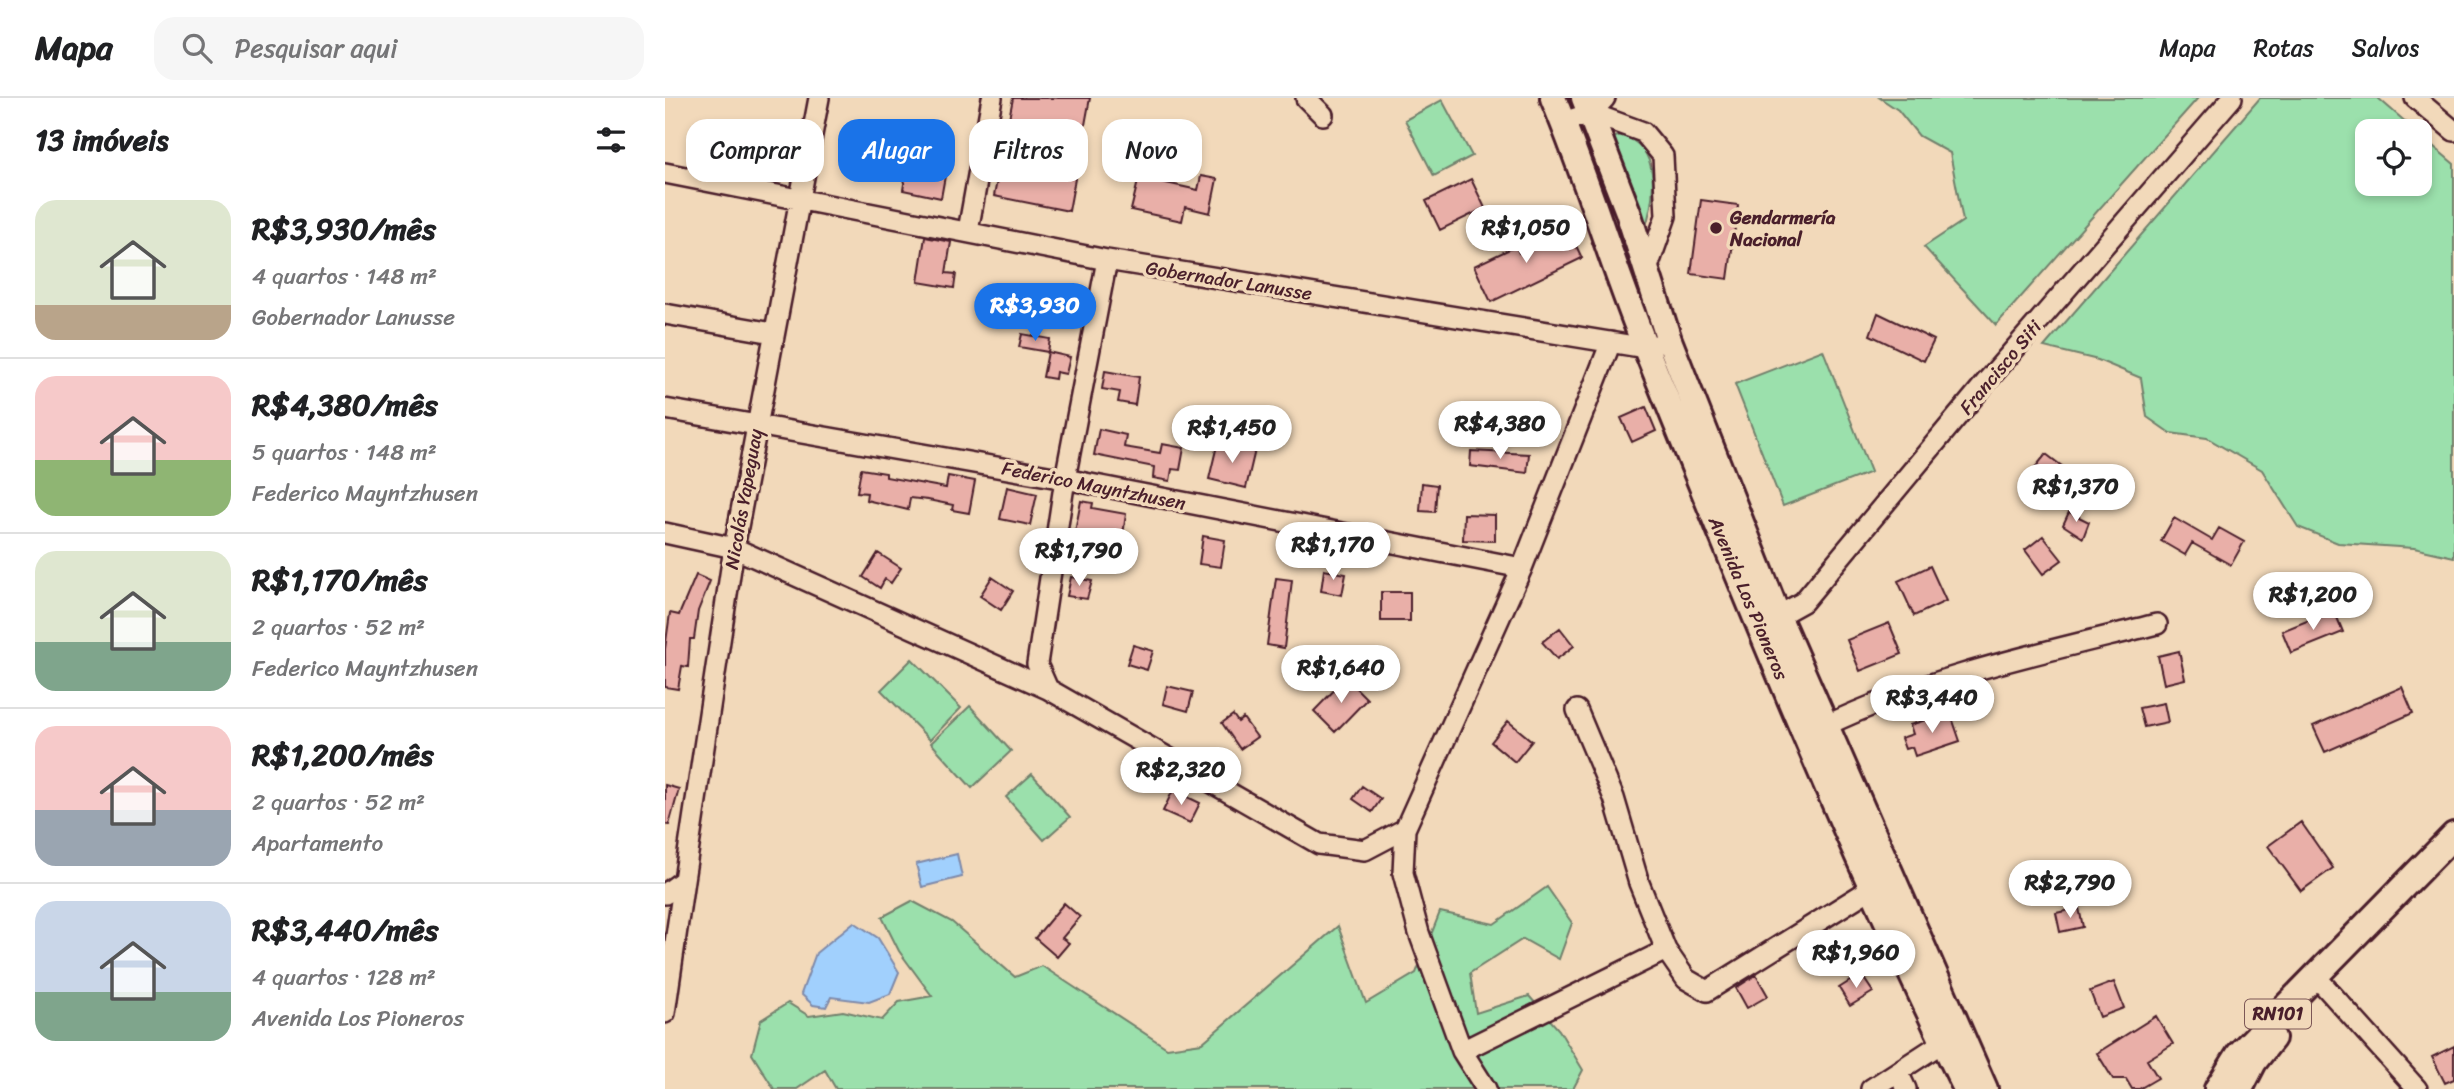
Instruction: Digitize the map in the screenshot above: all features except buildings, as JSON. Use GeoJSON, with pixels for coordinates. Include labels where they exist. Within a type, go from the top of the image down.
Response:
{"type":"FeatureCollection","features":[{"type":"Feature","properties":{"kind":"main road","name":"Avenida Los Pioneros"},"geometry":{"type":"LineString","coordinates":[[1553,98],[1646,348],[1769,621],[1825,726],[1952,1036],[1966,1089]]}},
{"type":"Feature","properties":{"kind":"main road","name":"Avenida Los Pioneros"},"geometry":{"type":"LineString","coordinates":[[1594,103],[1669,340],[1769,621],[1872,888],[1952,1036],[1985,1089]]}},
{"type":"Feature","properties":{"kind":"main road","name":"RN101"},"geometry":{"type":"LineString","coordinates":[[2217,1089],[2239,1054],[2454,835]]}},
{"type":"Feature","properties":{"kind":"main road","name":"RN101"},"geometry":{"type":"LineString","coordinates":[[2241,1089],[2254,1062],[2347,944]]}},
{"type":"Feature","properties":{"kind":"street","name":"Nicolás Yapeguay"},"geometry":{"type":"LineString","coordinates":[[665,1013],[734,548],[819,98]]}},
{"type":"Feature","properties":{"kind":"street"},"geometry":{"type":"LineString","coordinates":[[968,231],[992,98]]}},
{"type":"Feature","properties":{"kind":"street"},"geometry":{"type":"LineString","coordinates":[[1306,98],[1323,115]]}},
{"type":"Feature","properties":{"kind":"street","name":"Francisco Siti"},"geometry":{"type":"LineString","coordinates":[[1769,621],[1803,602],[1986,382],[2232,98]]}},
{"type":"Feature","properties":{"kind":"street"},"geometry":{"type":"LineString","coordinates":[[2428,102],[2454,131]]}},
{"type":"Feature","properties":{"kind":"street"},"geometry":{"type":"LineString","coordinates":[[1563,122],[1594,103],[1643,132],[1663,156],[1667,216],[1647,270]]}},
{"type":"Feature","properties":{"kind":"street","name":"Gobernador Lanusse"},"geometry":{"type":"LineString","coordinates":[[665,173],[1107,260],[1646,348],[1669,340]]}},
{"type":"Feature","properties":{"kind":"street"},"geometry":{"type":"LineString","coordinates":[[1048,689],[1037,664],[1065,479],[1107,260]]}},
{"type":"Feature","properties":{"kind":"street"},"geometry":{"type":"LineString","coordinates":[[665,314],[773,333]]}},
{"type":"Feature","properties":{"kind":"street"},"geometry":{"type":"LineString","coordinates":[[1486,1089],[1462,1051],[1419,933],[1403,873],[1405,829],[1522,568],[1611,342]]}},
{"type":"Feature","properties":{"kind":"street","name":"Federico Mayntzhusen"},"geometry":{"type":"LineString","coordinates":[[665,409],[1065,479],[1522,568]]}},
{"type":"Feature","properties":{"kind":"street"},"geometry":{"type":"LineString","coordinates":[[665,533],[734,548],[1048,689],[1319,844],[1365,849],[1405,829]]}},
{"type":"Feature","properties":{"kind":"street"},"geometry":{"type":"LineString","coordinates":[[1825,726],[1858,710],[1995,665],[2157,624]]}},
{"type":"Feature","properties":{"kind":"street"},"geometry":{"type":"LineString","coordinates":[[1577,710],[1614,798],[1639,883],[1666,950],[1686,979],[1707,991],[1872,888]]}},
{"type":"Feature","properties":{"kind":"street"},"geometry":{"type":"LineString","coordinates":[[665,894],[684,880]]}},
{"type":"Feature","properties":{"kind":"street"},"geometry":{"type":"LineString","coordinates":[[1462,1051],[1666,950]]}},
{"type":"Feature","properties":{"kind":"street"},"geometry":{"type":"LineString","coordinates":[[2319,980],[2417,1089]]}},
{"type":"Feature","properties":{"kind":"street"},"geometry":{"type":"LineString","coordinates":[[1871,1089],[1902,1081],[1952,1036]]}},
{"type":"Feature","properties":{"kind":"green space"},"geometry":{"type":"Polygon","coordinates":[[[1880,98],[2198,98],[1996,325],[1924,247],[1963,221],[1950,153],[1919,136],[1898,110],[1880,98]]]}},
{"type":"Feature","properties":{"kind":"green space"},"geometry":{"type":"Polygon","coordinates":[[[2260,98],[2378,98],[2402,119],[2355,119],[2355,196],[2432,196],[2432,145],[2454,164],[2454,557],[2414,548],[2338,543],[2298,527],[2262,470],[2207,438],[2170,433],[2147,417],[2141,378],[2098,360],[2044,347],[2260,98]]]}},
{"type":"Feature","properties":{"kind":"green space"},"geometry":{"type":"Polygon","coordinates":[[[1442,100],[1472,156],[1434,176],[1405,120],[1442,100]]]}},
{"type":"Feature","properties":{"kind":"green space"},"geometry":{"type":"Polygon","coordinates":[[[1621,135],[1634,141],[1644,151],[1650,163],[1653,190],[1644,232],[1612,138],[1621,135]]]}},
{"type":"Feature","properties":{"kind":"green space"},"geometry":{"type":"Polygon","coordinates":[[[1823,350],[1871,472],[1783,506],[1735,384],[1823,350]]]}},
{"type":"Feature","properties":{"kind":"green space"},"geometry":{"type":"Polygon","coordinates":[[[912,659],[961,708],[930,740],[881,690],[912,659]]]}},
{"type":"Feature","properties":{"kind":"green space"},"geometry":{"type":"Polygon","coordinates":[[[970,706],[1011,751],[972,788],[931,743],[970,706]]]}},
{"type":"Feature","properties":{"kind":"green space"},"geometry":{"type":"Polygon","coordinates":[[[1032,774],[1070,817],[1044,840],[1006,797],[1032,774]]]}},
{"type":"Feature","properties":{"kind":"green space"},"geometry":{"type":"Polygon","coordinates":[[[1547,887],[1572,923],[1559,959],[1523,939],[1470,973],[1476,1013],[1529,996],[1559,1030],[1583,1070],[1573,1089],[836,1089],[825,1070],[797,1089],[774,1089],[752,1054],[761,1020],[788,1003],[809,1016],[843,1011],[882,1020],[899,1002],[932,996],[899,951],[882,917],[912,901],[952,922],[1015,977],[1042,966],[1167,1048],[1202,1043],[1338,926],[1366,1003],[1416,973],[1440,912],[1494,924],[1547,887]]]}},
{"type":"Feature","properties":{"kind":"water"},"geometry":{"type":"Polygon","coordinates":[[[957,854],[962,877],[922,887],[916,864],[957,854]]]}},
{"type":"Feature","properties":{"kind":"water"},"geometry":{"type":"Polygon","coordinates":[[[854,922],[878,938],[899,972],[890,994],[869,1002],[831,997],[826,1007],[813,1005],[801,994],[816,953],[854,922]]]}},
{"type":"Feature","properties":{"kind":"place","name":"Gendarmería Nacional"},"geometry":{"type":"Point","coordinates":[1716,228]}}]}
